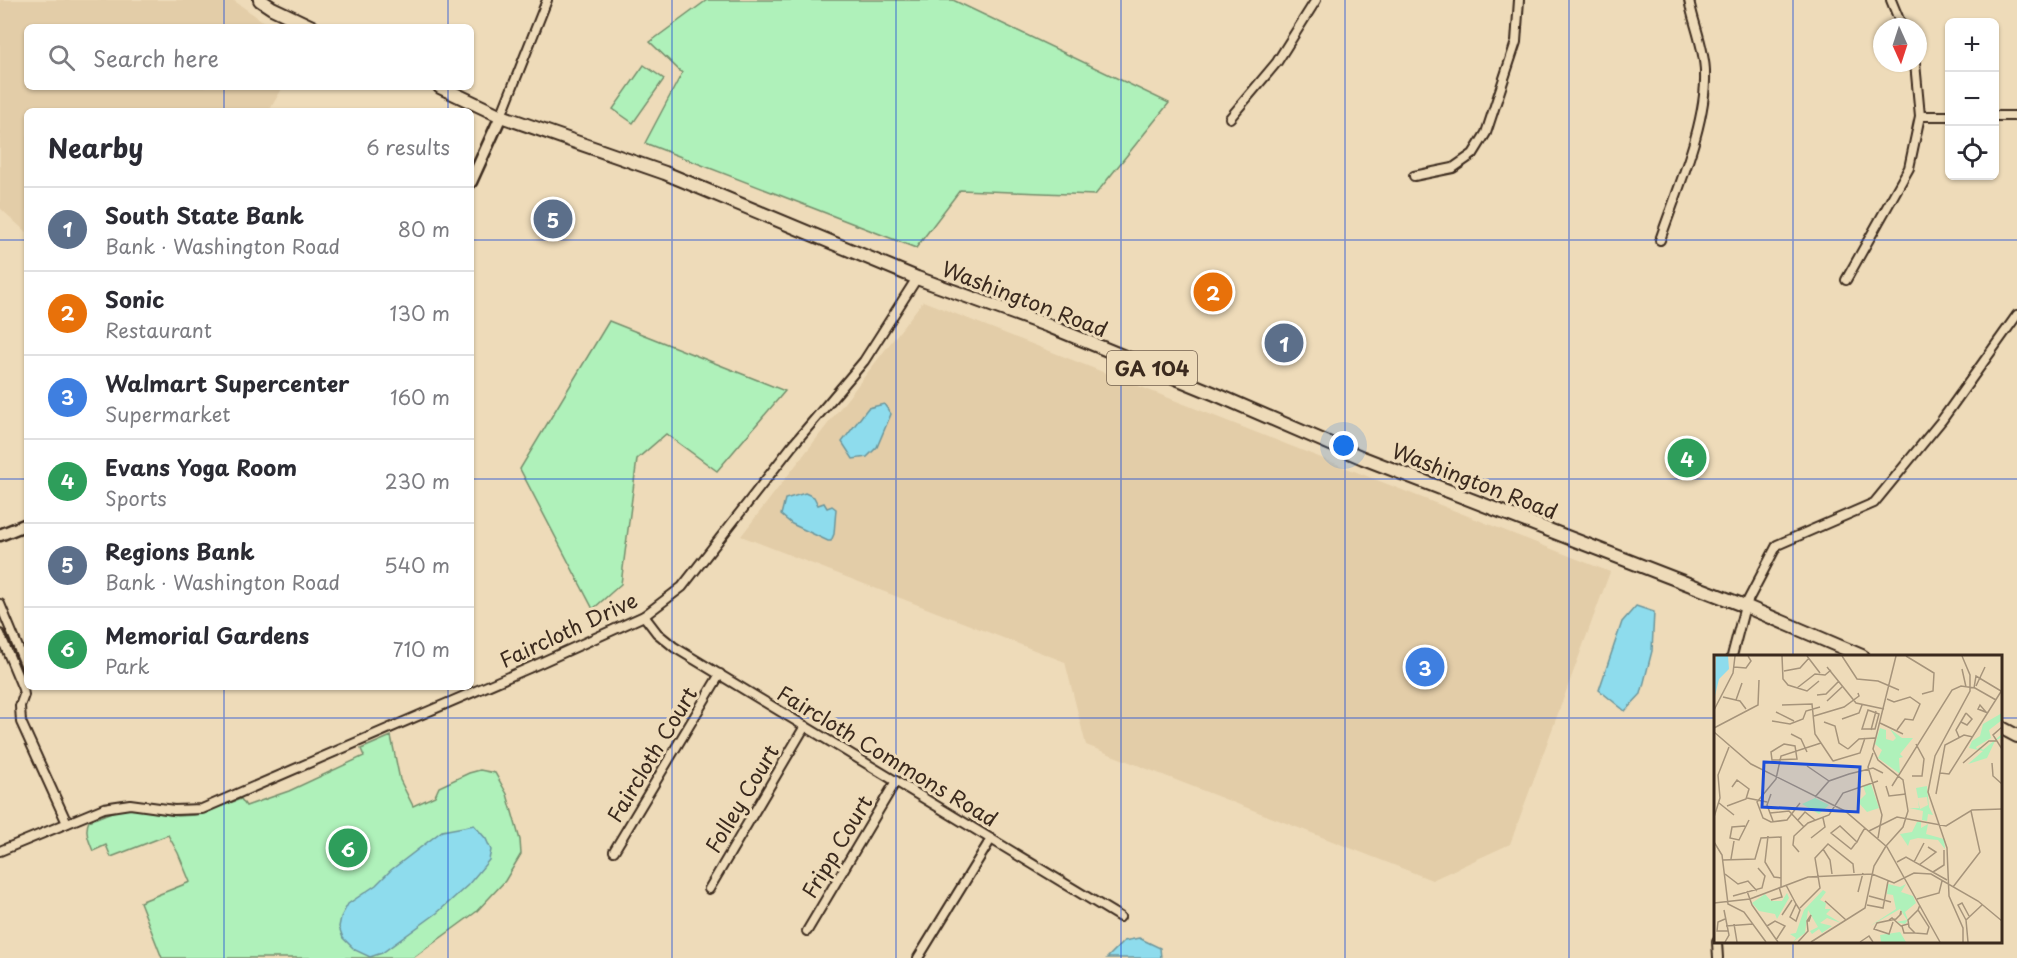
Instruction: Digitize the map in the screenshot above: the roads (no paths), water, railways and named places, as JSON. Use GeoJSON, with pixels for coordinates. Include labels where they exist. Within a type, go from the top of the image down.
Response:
{"type":"FeatureCollection","features":[{"type":"Feature","properties":{"kind":"main road"},"geometry":{"type":"LineString","coordinates":[[260,0],[306,24]]}},
{"type":"Feature","properties":{"kind":"main road","name":"Washington Road"},"geometry":{"type":"LineString","coordinates":[[446,90],[501,116],[665,173],[917,278],[1049,326],[1364,458],[1745,606],[1857,655]]}},
{"type":"Feature","properties":{"kind":"main road"},"geometry":{"type":"LineString","coordinates":[[2002,728],[2017,736]]}},
{"type":"Feature","properties":{"kind":"street"},"geometry":{"type":"LineString","coordinates":[[474,175],[501,116],[547,0]]}},
{"type":"Feature","properties":{"kind":"street"},"geometry":{"type":"LineString","coordinates":[[1230,118],[1277,62],[1316,0]]}},
{"type":"Feature","properties":{"kind":"street"},"geometry":{"type":"LineString","coordinates":[[1414,176],[1453,168],[1473,154],[1486,133],[1516,42],[1519,0]]}},
{"type":"Feature","properties":{"kind":"street"},"geometry":{"type":"LineString","coordinates":[[1660,240],[1704,104],[1705,70],[1689,0]]}},
{"type":"Feature","properties":{"kind":"street"},"geometry":{"type":"LineString","coordinates":[[1891,0],[1898,18]]}},
{"type":"Feature","properties":{"kind":"street"},"geometry":{"type":"LineString","coordinates":[[1846,280],[1909,168],[1920,116],[1916,72]]}},
{"type":"Feature","properties":{"kind":"street"},"geometry":{"type":"LineString","coordinates":[[1920,116],[1945,116]]}},
{"type":"Feature","properties":{"kind":"street"},"geometry":{"type":"LineString","coordinates":[[1999,116],[2017,116]]}},
{"type":"Feature","properties":{"kind":"street","name":"Faircloth Drive"},"geometry":{"type":"LineString","coordinates":[[0,851],[104,808],[130,804],[174,810],[202,809],[644,616],[682,587],[792,446],[864,361],[917,278]]}},
{"type":"Feature","properties":{"kind":"street"},"geometry":{"type":"LineString","coordinates":[[1733,655],[1745,606],[1777,545],[1874,503],[1942,420],[2017,315]]}},
{"type":"Feature","properties":{"kind":"street"},"geometry":{"type":"LineString","coordinates":[[0,535],[24,525]]}},
{"type":"Feature","properties":{"kind":"street"},"geometry":{"type":"LineString","coordinates":[[0,604],[24,664]]}},
{"type":"Feature","properties":{"kind":"street","name":"Faircloth Commons Road"},"geometry":{"type":"LineString","coordinates":[[644,616],[663,639],[1120,917]]}},
{"type":"Feature","properties":{"kind":"street"},"geometry":{"type":"LineString","coordinates":[[0,634],[24,695],[20,706],[21,722],[67,823]]}},
{"type":"Feature","properties":{"kind":"street"},"geometry":{"type":"LineString","coordinates":[[18,676],[24,673]]}},
{"type":"Feature","properties":{"kind":"street","name":"Faircloth Court"},"geometry":{"type":"LineString","coordinates":[[614,851],[720,674]]}},
{"type":"Feature","properties":{"kind":"street","name":"Folley Court"},"geometry":{"type":"LineString","coordinates":[[709,889],[805,726]]}},
{"type":"Feature","properties":{"kind":"street","name":"Fripp Court"},"geometry":{"type":"LineString","coordinates":[[807,930],[896,781]]}},
{"type":"Feature","properties":{"kind":"street"},"geometry":{"type":"LineString","coordinates":[[918,958],[991,839]]}},
{"type":"Feature","properties":{"kind":"water"},"geometry":{"type":"Polygon","coordinates":[[[884,404],[891,414],[877,447],[867,457],[853,459],[842,442],[868,408],[884,404]]]}},
{"type":"Feature","properties":{"kind":"water"},"geometry":{"type":"Polygon","coordinates":[[[805,493],[814,497],[818,505],[824,503],[827,508],[832,506],[836,509],[834,534],[831,541],[792,524],[781,515],[785,499],[805,493]]]}},
{"type":"Feature","properties":{"kind":"water"},"geometry":{"type":"Polygon","coordinates":[[[1636,606],[1654,612],[1652,651],[1641,694],[1625,711],[1599,690],[1622,622],[1636,606]]]}},
{"type":"Feature","properties":{"kind":"water"},"geometry":{"type":"Polygon","coordinates":[[[474,825],[486,839],[491,850],[489,860],[468,885],[437,913],[382,953],[370,957],[355,950],[343,938],[339,927],[348,904],[376,885],[391,870],[442,831],[474,825]]]}},
{"type":"Feature","properties":{"kind":"water"},"geometry":{"type":"Polygon","coordinates":[[[1139,938],[1160,948],[1161,958],[1107,958],[1124,941],[1139,938]]]}},
{"type":"Feature","properties":{"kind":"place","name":"Regions Bank"},"geometry":{"type":"Point","coordinates":[553,219]}},
{"type":"Feature","properties":{"kind":"place","name":"Sonic"},"geometry":{"type":"Point","coordinates":[1213,292]}},
{"type":"Feature","properties":{"kind":"place","name":"South State Bank"},"geometry":{"type":"Point","coordinates":[1284,343]}},
{"type":"Feature","properties":{"kind":"place","name":"Evans Yoga Room"},"geometry":{"type":"Point","coordinates":[1687,458]}},
{"type":"Feature","properties":{"kind":"place","name":"Walmart Supercenter"},"geometry":{"type":"Point","coordinates":[1425,667]}},
{"type":"Feature","properties":{"kind":"place","name":"Memorial Gardens"},"geometry":{"type":"Point","coordinates":[348,848]}}]}
